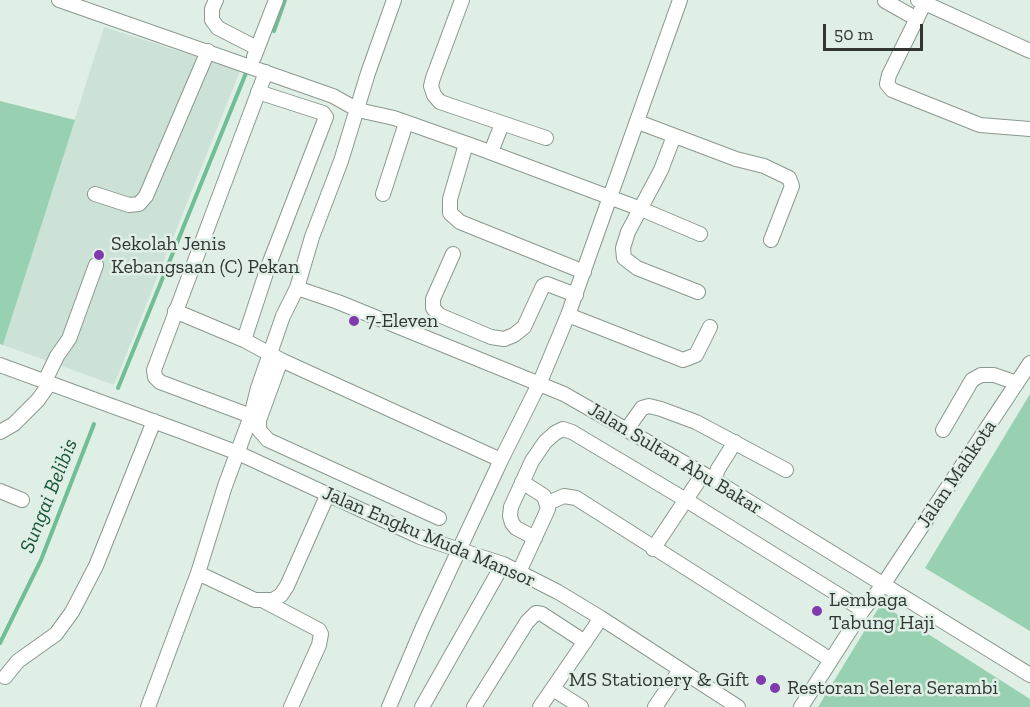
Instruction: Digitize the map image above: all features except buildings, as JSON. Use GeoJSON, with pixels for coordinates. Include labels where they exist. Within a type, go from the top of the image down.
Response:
{"type":"FeatureCollection","features":[{"type":"Feature","properties":{"kind":"street"},"geometry":{"type":"LineString","coordinates":[[59,0],[333,96],[358,110],[406,123],[490,152],[641,209],[700,234]]}},
{"type":"Feature","properties":{"kind":"street"},"geometry":{"type":"LineString","coordinates":[[216,0],[212,9],[212,20],[218,28],[257,48]]}},
{"type":"Feature","properties":{"kind":"street"},"geometry":{"type":"LineString","coordinates":[[250,66],[276,0]]}},
{"type":"Feature","properties":{"kind":"street"},"geometry":{"type":"LineString","coordinates":[[394,0],[368,73],[358,110],[312,237],[297,288],[283,316],[259,420],[259,430],[268,440],[294,453],[439,518]]}},
{"type":"Feature","properties":{"kind":"street"},"geometry":{"type":"LineString","coordinates":[[462,0],[431,87],[434,95],[440,102],[546,138]]}},
{"type":"Feature","properties":{"kind":"street"},"geometry":{"type":"LineString","coordinates":[[395,705],[423,627],[540,382],[568,315],[680,0]]}},
{"type":"Feature","properties":{"kind":"street"},"geometry":{"type":"LineString","coordinates":[[885,0],[917,19]]}},
{"type":"Feature","properties":{"kind":"street"},"geometry":{"type":"LineString","coordinates":[[1030,51],[923,1],[887,84],[892,90],[980,125],[1030,129]]}},
{"type":"Feature","properties":{"kind":"street"},"geometry":{"type":"LineString","coordinates":[[95,194],[129,205],[139,204],[146,196],[208,51]]}},
{"type":"Feature","properties":{"kind":"street"},"geometry":{"type":"LineString","coordinates":[[250,416],[166,385],[155,377],[154,370],[266,72]]}},
{"type":"Feature","properties":{"kind":"street"},"geometry":{"type":"LineString","coordinates":[[244,340],[268,267],[326,117],[323,113],[258,92]]}},
{"type":"Feature","properties":{"kind":"street"},"geometry":{"type":"LineString","coordinates":[[638,122],[736,159],[764,166],[789,178],[792,186],[771,240]]}},
{"type":"Feature","properties":{"kind":"street"},"geometry":{"type":"LineString","coordinates":[[383,194],[406,123]]}},
{"type":"Feature","properties":{"kind":"street"},"geometry":{"type":"LineString","coordinates":[[490,152],[502,124]]}},
{"type":"Feature","properties":{"kind":"street"},"geometry":{"type":"LineString","coordinates":[[674,136],[661,170],[623,248],[624,258],[637,268],[698,292]]}},
{"type":"Feature","properties":{"kind":"street"},"geometry":{"type":"LineString","coordinates":[[466,144],[450,199],[450,213],[460,222],[584,272]]}},
{"type":"Feature","properties":{"kind":"street"},"geometry":{"type":"LineString","coordinates":[[453,254],[433,298],[433,308],[439,315],[491,337],[504,339],[524,327],[543,286],[547,284],[576,295]]}},
{"type":"Feature","properties":{"kind":"street"},"geometry":{"type":"LineString","coordinates":[[0,432],[14,424],[38,400],[57,356],[69,339],[96,266]]}},
{"type":"Feature","properties":{"kind":"street","name":"Jalan Sultan Abu Bakar"},"geometry":{"type":"LineString","coordinates":[[297,288],[540,382],[627,429],[708,477],[1030,675]]}},
{"type":"Feature","properties":{"kind":"street"},"geometry":{"type":"LineString","coordinates":[[175,311],[244,340],[275,357],[501,460]]}},
{"type":"Feature","properties":{"kind":"street"},"geometry":{"type":"LineString","coordinates":[[568,315],[683,360],[696,355],[710,327]]}},
{"type":"Feature","properties":{"kind":"street"},"geometry":{"type":"LineString","coordinates":[[148,707],[198,573],[250,416],[275,357]]}},
{"type":"Feature","properties":{"kind":"street","name":"Jalan Mahkota"},"geometry":{"type":"LineString","coordinates":[[801,707],[863,610],[883,585],[1030,363]]}},
{"type":"Feature","properties":{"kind":"street","name":"Jalan Engku Muda Mansor"},"geometry":{"type":"LineString","coordinates":[[0,365],[238,453],[391,525],[502,564],[558,592],[601,618],[738,707]]}},
{"type":"Feature","properties":{"kind":"street"},"geometry":{"type":"LineString","coordinates":[[943,430],[972,380],[981,375],[994,375],[1017,383]]}},
{"type":"Feature","properties":{"kind":"street"},"geometry":{"type":"LineString","coordinates":[[627,429],[642,408],[649,406],[696,422],[786,470]]}},
{"type":"Feature","properties":{"kind":"street"},"geometry":{"type":"LineString","coordinates":[[5,676],[18,661],[56,634],[72,612],[96,566],[154,421]]}},
{"type":"Feature","properties":{"kind":"street"},"geometry":{"type":"LineString","coordinates":[[535,538],[516,528],[512,523],[510,516],[512,507],[532,461],[545,442],[563,429],[572,432],[686,500],[863,610]]}},
{"type":"Feature","properties":{"kind":"street"},"geometry":{"type":"LineString","coordinates":[[653,549],[686,500],[718,469],[735,442]]}},
{"type":"Feature","properties":{"kind":"street"},"geometry":{"type":"LineString","coordinates":[[285,474],[294,453]]}},
{"type":"Feature","properties":{"kind":"street"},"geometry":{"type":"LineString","coordinates":[[519,572],[548,509],[544,496],[522,482]]}},
{"type":"Feature","properties":{"kind":"street"},"geometry":{"type":"LineString","coordinates":[[0,491],[22,500]]}},
{"type":"Feature","properties":{"kind":"street"},"geometry":{"type":"LineString","coordinates":[[198,573],[255,600],[273,600],[281,595],[287,586],[327,496]]}},
{"type":"Feature","properties":{"kind":"street"},"geometry":{"type":"LineString","coordinates":[[548,503],[564,496],[576,498],[831,660]]}},
{"type":"Feature","properties":{"kind":"street"},"geometry":{"type":"LineString","coordinates":[[391,525],[401,502]]}},
{"type":"Feature","properties":{"kind":"street"},"geometry":{"type":"LineString","coordinates":[[422,707],[502,564]]}},
{"type":"Feature","properties":{"kind":"street"},"geometry":{"type":"LineString","coordinates":[[264,601],[319,630],[321,634],[319,645],[291,707]]}},
{"type":"Feature","properties":{"kind":"street"},"geometry":{"type":"LineString","coordinates":[[474,707],[527,622],[536,613],[542,614],[585,642]]}},
{"type":"Feature","properties":{"kind":"street"},"geometry":{"type":"LineString","coordinates":[[540,707],[601,618]]}},
{"type":"Feature","properties":{"kind":"street"},"geometry":{"type":"LineString","coordinates":[[656,707],[680,670]]}},
{"type":"Feature","properties":{"kind":"street"},"geometry":{"type":"LineString","coordinates":[[553,689],[581,707]]}},
{"type":"Feature","properties":{"kind":"shaded area","name":"Sekolah Jenis Kebangsaan (C) Pekan"},"geometry":{"type":"Polygon","coordinates":[[[104,27],[240,71],[114,385],[3,345],[104,27]]]}},
{"type":"Feature","properties":{"kind":"green space"},"geometry":{"type":"Polygon","coordinates":[[[0,101],[75,120],[3,345],[0,344],[0,101]]]}},
{"type":"Feature","properties":{"kind":"green space"},"geometry":{"type":"Polygon","coordinates":[[[1030,394],[1030,631],[925,568],[1030,394]]]}},
{"type":"Feature","properties":{"kind":"green space"},"geometry":{"type":"Polygon","coordinates":[[[881,604],[1030,699],[1030,707],[818,707],[881,604]]]}},
{"type":"Feature","properties":{"kind":"waterway"},"geometry":{"type":"LineString","coordinates":[[274,31],[285,0]]}},
{"type":"Feature","properties":{"kind":"waterway"},"geometry":{"type":"LineString","coordinates":[[118,388],[246,73]]}},
{"type":"Feature","properties":{"kind":"waterway","name":"Sungai Belibis"},"geometry":{"type":"LineString","coordinates":[[0,643],[41,560],[94,424]]}},
{"type":"Feature","properties":{"kind":"place","name":"Sekolah Jenis Kebangsaan (C) Pekan"},"geometry":{"type":"Point","coordinates":[99,255]}},
{"type":"Feature","properties":{"kind":"place","name":"7-Eleven"},"geometry":{"type":"Point","coordinates":[354,321]}},
{"type":"Feature","properties":{"kind":"place","name":"Lembaga Tabung Haji"},"geometry":{"type":"Point","coordinates":[817,611]}},
{"type":"Feature","properties":{"kind":"place","name":"MS Stationery & Gift"},"geometry":{"type":"Point","coordinates":[761,680]}},
{"type":"Feature","properties":{"kind":"place","name":"Restoran Selera Serambi"},"geometry":{"type":"Point","coordinates":[775,688]}}]}
